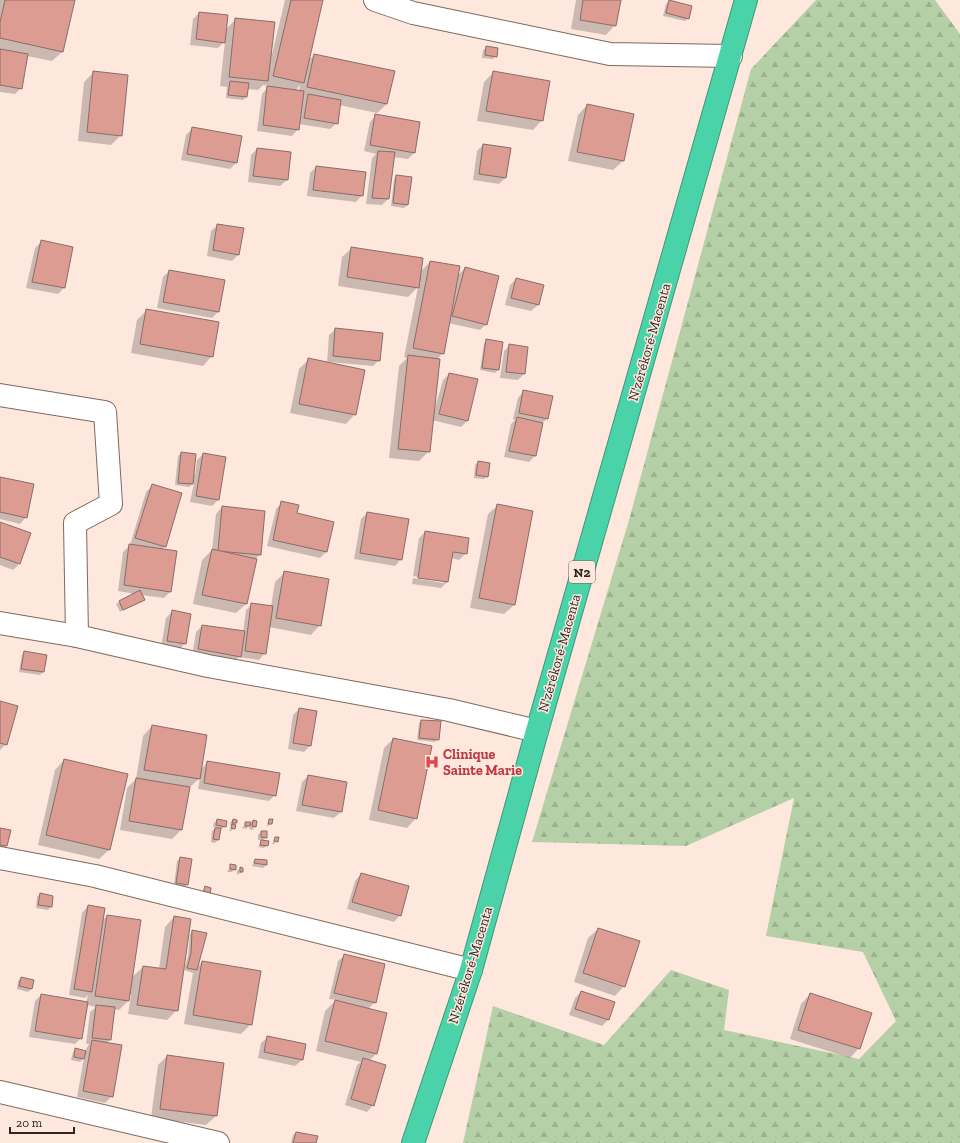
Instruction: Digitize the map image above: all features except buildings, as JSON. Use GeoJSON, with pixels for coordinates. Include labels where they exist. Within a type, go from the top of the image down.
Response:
{"type":"FeatureCollection","features":[{"type":"Feature","properties":{"kind":"highway","name":"N'zérékoré-Macenta"},"geometry":{"type":"LineString","coordinates":[[413,1143],[470,970],[746,0]]}},
{"type":"Feature","properties":{"kind":"street"},"geometry":{"type":"LineString","coordinates":[[375,0],[413,13],[610,54],[731,56]]}},
{"type":"Feature","properties":{"kind":"street"},"geometry":{"type":"LineString","coordinates":[[0,395],[105,412],[111,504],[75,523],[77,636]]}},
{"type":"Feature","properties":{"kind":"street"},"geometry":{"type":"LineString","coordinates":[[0,623],[77,636],[208,666],[448,710],[537,731]]}},
{"type":"Feature","properties":{"kind":"street"},"geometry":{"type":"LineString","coordinates":[[0,858],[95,876],[470,970]]}},
{"type":"Feature","properties":{"kind":"street"},"geometry":{"type":"LineString","coordinates":[[0,1092],[218,1143]]}},
{"type":"Feature","properties":{"kind":"green space"},"geometry":{"type":"Polygon","coordinates":[[[816,0],[935,0],[960,34],[960,1143],[463,1143],[493,1006],[604,1045],[671,970],[729,990],[724,1030],[859,1059],[896,1021],[863,952],[766,936],[794,798],[686,846],[532,842],[629,520],[751,69],[816,0]]]}},
{"type":"Feature","properties":{"kind":"place","name":"Clinique Sainte Marie"},"geometry":{"type":"Point","coordinates":[432,762]}}]}
